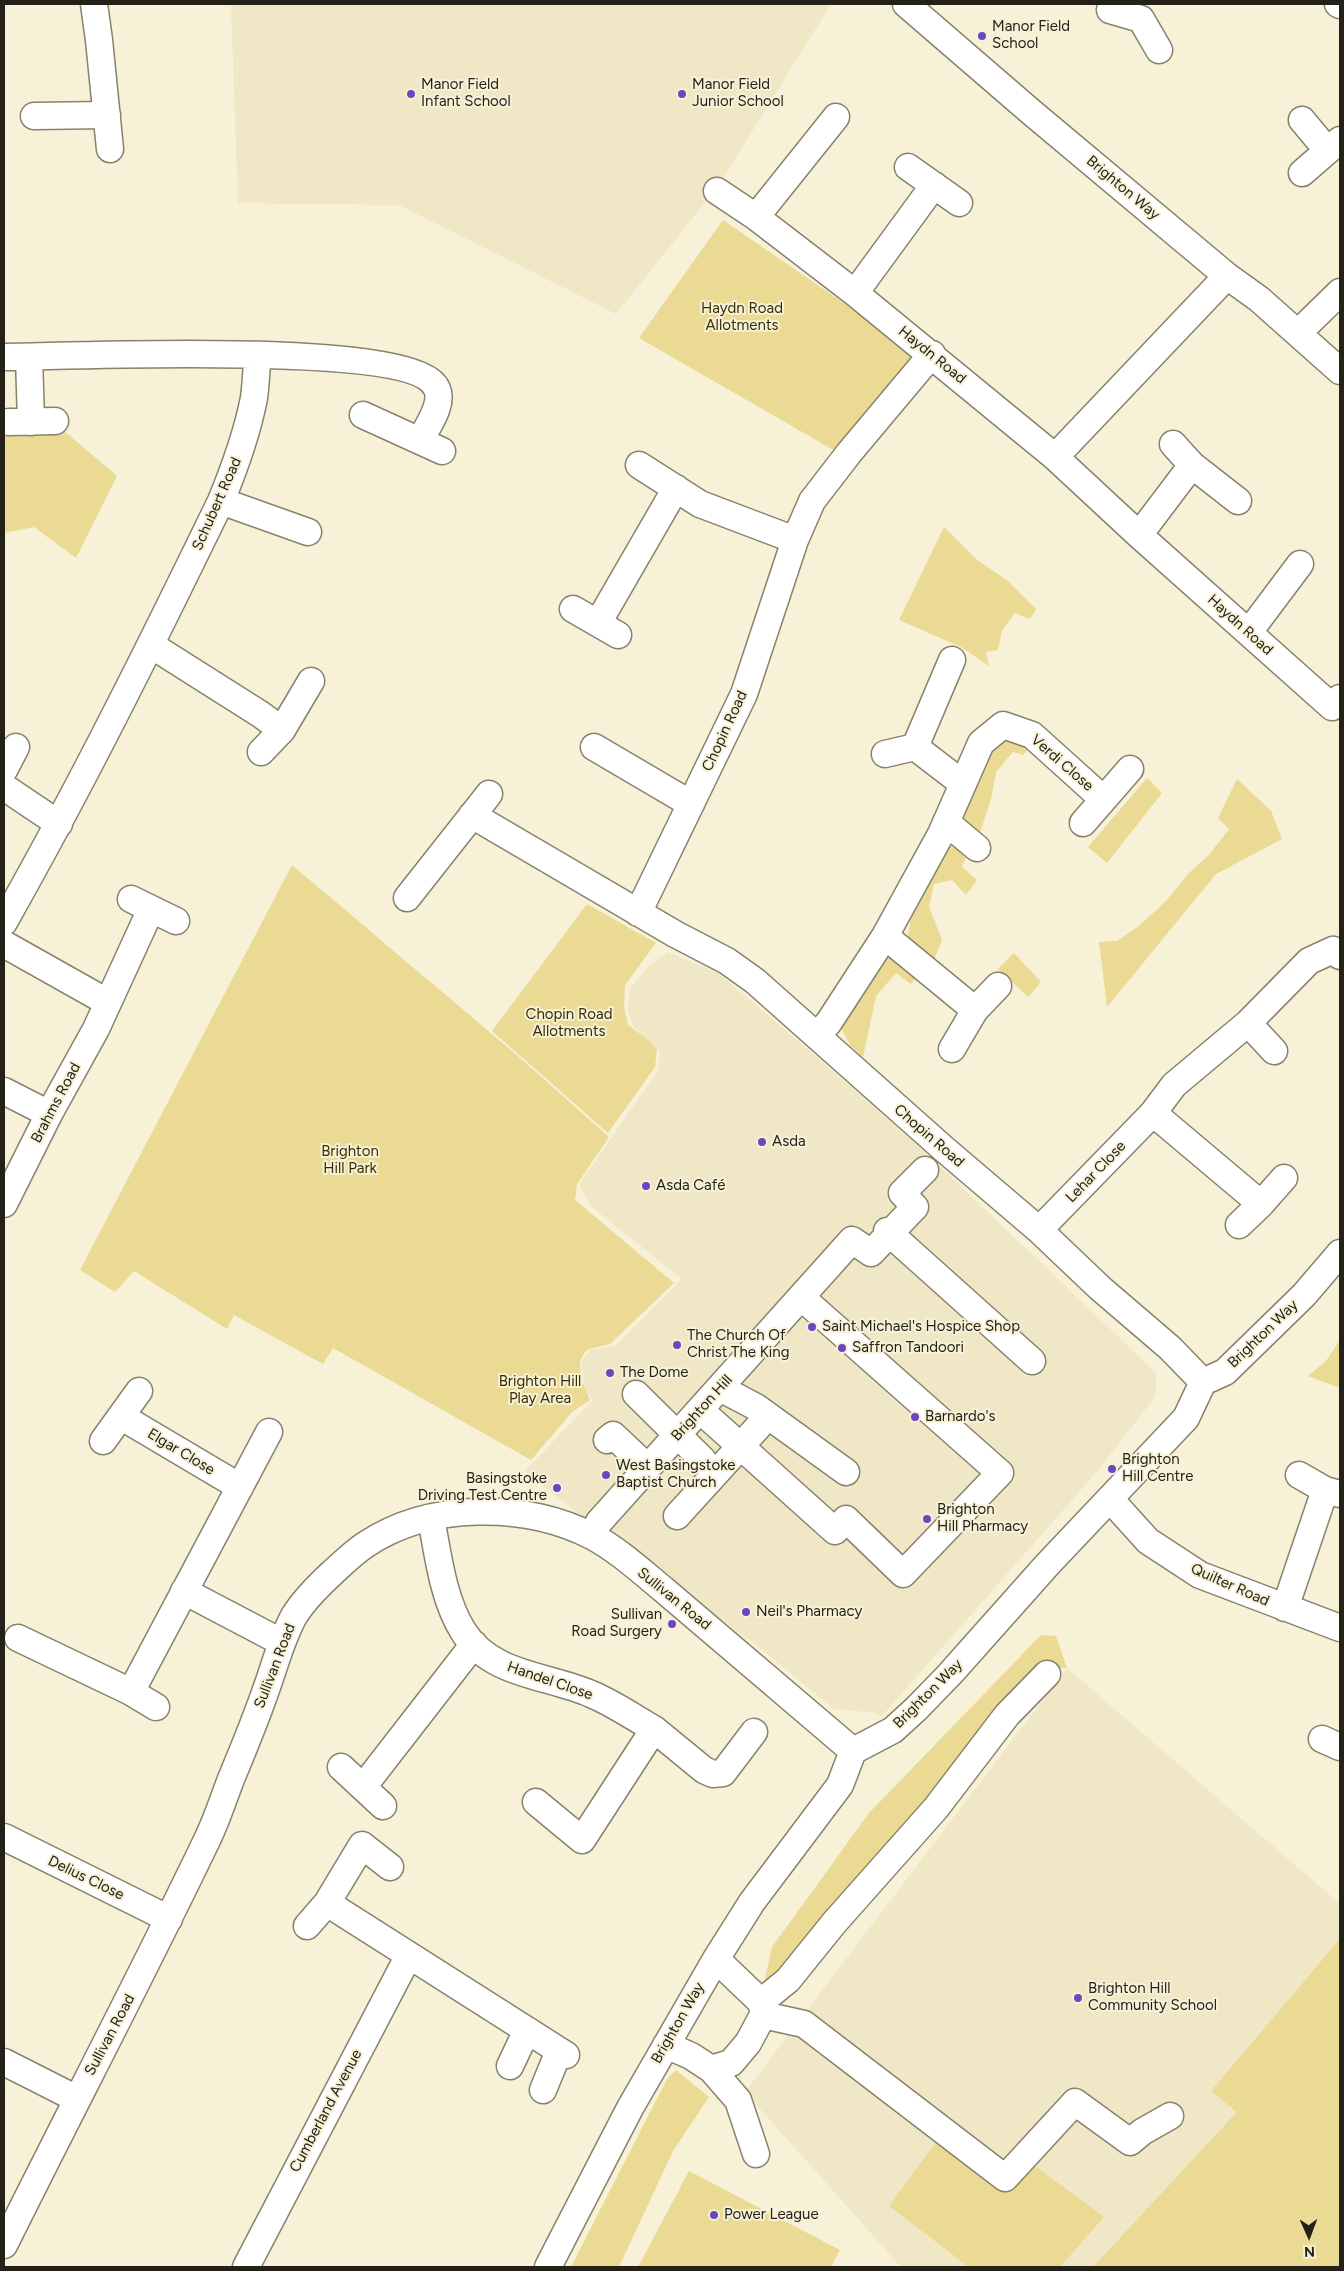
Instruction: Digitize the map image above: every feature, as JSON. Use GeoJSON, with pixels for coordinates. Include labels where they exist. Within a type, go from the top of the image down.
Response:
{"type":"FeatureCollection","features":[{"type":"Feature","properties":{"kind":"street"},"geometry":{"type":"LineString","coordinates":[[94,4],[110,149]]}},
{"type":"Feature","properties":{"kind":"street","name":"Brighton Way"},"geometry":{"type":"LineString","coordinates":[[906,4],[1227,276],[1298,333],[1340,371]]}},
{"type":"Feature","properties":{"kind":"street"},"geometry":{"type":"LineString","coordinates":[[1110,10],[1147,12],[1159,50]]}},
{"type":"Feature","properties":{"kind":"street"},"geometry":{"type":"LineString","coordinates":[[34,116],[107,115]]}},
{"type":"Feature","properties":{"kind":"street"},"geometry":{"type":"LineString","coordinates":[[756,217],[836,117]]}},
{"type":"Feature","properties":{"kind":"street"},"geometry":{"type":"LineString","coordinates":[[1302,120],[1334,145],[1302,172]]}},
{"type":"Feature","properties":{"kind":"street"},"geometry":{"type":"LineString","coordinates":[[908,167],[959,203]]}},
{"type":"Feature","properties":{"kind":"street"},"geometry":{"type":"LineString","coordinates":[[855,293],[934,185]]}},
{"type":"Feature","properties":{"kind":"street","name":"Haydn Road"},"geometry":{"type":"LineString","coordinates":[[717,191],[756,217],[855,293],[932,354],[1055,457],[1139,536],[1249,632],[1332,708],[1340,698]]}},
{"type":"Feature","properties":{"kind":"street"},"geometry":{"type":"LineString","coordinates":[[1055,457],[1227,276]]}},
{"type":"Feature","properties":{"kind":"street"},"geometry":{"type":"LineString","coordinates":[[1298,333],[1340,292]]}},
{"type":"Feature","properties":{"kind":"street"},"geometry":{"type":"LineString","coordinates":[[32,422],[16,357],[154,352],[258,355],[374,363],[430,378],[438,389],[439,404],[431,446],[363,415]]}},
{"type":"Feature","properties":{"kind":"street","name":"Chopin Road"},"geometry":{"type":"LineString","coordinates":[[638,913],[744,694],[795,540],[812,501],[849,453],[932,354]]}},
{"type":"Feature","properties":{"kind":"street","name":"Schubert Road"},"geometry":{"type":"LineString","coordinates":[[4,922],[59,824],[151,645],[221,501],[236,466],[247,426],[254,396],[258,355]]}},
{"type":"Feature","properties":{"kind":"street"},"geometry":{"type":"LineString","coordinates":[[1173,444],[1192,465],[1238,501]]}},
{"type":"Feature","properties":{"kind":"street"},"geometry":{"type":"LineString","coordinates":[[639,465],[700,504],[795,540]]}},
{"type":"Feature","properties":{"kind":"street"},"geometry":{"type":"LineString","coordinates":[[1139,536],[1192,465]]}},
{"type":"Feature","properties":{"kind":"street"},"geometry":{"type":"LineString","coordinates":[[573,609],[608,629],[676,488]]}},
{"type":"Feature","properties":{"kind":"street"},"geometry":{"type":"LineString","coordinates":[[221,501],[308,532]]}},
{"type":"Feature","properties":{"kind":"street"},"geometry":{"type":"LineString","coordinates":[[1249,632],[1300,564]]}},
{"type":"Feature","properties":{"kind":"street"},"geometry":{"type":"LineString","coordinates":[[151,645],[282,730]]}},
{"type":"Feature","properties":{"kind":"street"},"geometry":{"type":"LineString","coordinates":[[915,747],[952,660]]}},
{"type":"Feature","properties":{"kind":"street"},"geometry":{"type":"LineString","coordinates":[[261,752],[282,730],[310,681]]}},
{"type":"Feature","properties":{"kind":"street","name":"Verdi Close"},"geometry":{"type":"LineString","coordinates":[[817,1036],[829,1022],[885,936],[946,822],[981,743],[1003,725],[1032,735],[1103,799]]}},
{"type":"Feature","properties":{"kind":"street"},"geometry":{"type":"LineString","coordinates":[[4,770],[16,747]]}},
{"type":"Feature","properties":{"kind":"street"},"geometry":{"type":"LineString","coordinates":[[594,747],[691,804]]}},
{"type":"Feature","properties":{"kind":"street"},"geometry":{"type":"LineString","coordinates":[[885,754],[915,747]]}},
{"type":"Feature","properties":{"kind":"street"},"geometry":{"type":"LineString","coordinates":[[915,747],[962,783]]}},
{"type":"Feature","properties":{"kind":"street","name":"Verdi Close"},"geometry":{"type":"LineString","coordinates":[[1083,823],[1130,769]]}},
{"type":"Feature","properties":{"kind":"street"},"geometry":{"type":"LineString","coordinates":[[4,787],[59,824]]}},
{"type":"Feature","properties":{"kind":"street"},"geometry":{"type":"LineString","coordinates":[[407,898],[489,794]]}},
{"type":"Feature","properties":{"kind":"street","name":"Chopin Road"},"geometry":{"type":"LineString","coordinates":[[472,815],[638,913],[727,961],[755,982],[1039,1230],[1100,1288],[1170,1348],[1203,1382]]}},
{"type":"Feature","properties":{"kind":"street"},"geometry":{"type":"LineString","coordinates":[[946,822],[977,848]]}},
{"type":"Feature","properties":{"kind":"street","name":"Brahms Road"},"geometry":{"type":"LineString","coordinates":[[4,1204],[49,1114],[96,1029],[141,904],[176,921]]}},
{"type":"Feature","properties":{"kind":"street"},"geometry":{"type":"LineString","coordinates":[[885,936],[976,1010]]}},
{"type":"Feature","properties":{"kind":"street"},"geometry":{"type":"LineString","coordinates":[[4,944],[107,1002]]}},
{"type":"Feature","properties":{"kind":"street","name":"Lehar Close"},"geometry":{"type":"LineString","coordinates":[[1039,1230],[1153,1113],[1174,1084],[1248,1023],[1309,960],[1333,950],[1340,956]]}},
{"type":"Feature","properties":{"kind":"street"},"geometry":{"type":"LineString","coordinates":[[952,1049],[976,1010],[998,986]]}},
{"type":"Feature","properties":{"kind":"street"},"geometry":{"type":"LineString","coordinates":[[1248,1023],[1274,1051]]}},
{"type":"Feature","properties":{"kind":"street"},"geometry":{"type":"LineString","coordinates":[[4,1090],[49,1114]]}},
{"type":"Feature","properties":{"kind":"street"},"geometry":{"type":"LineString","coordinates":[[1153,1113],[1261,1204]]}},
{"type":"Feature","properties":{"kind":"street"},"geometry":{"type":"LineString","coordinates":[[925,1170],[902,1193],[916,1207],[888,1232],[1032,1361]]}},
{"type":"Feature","properties":{"kind":"street"},"geometry":{"type":"LineString","coordinates":[[1239,1225],[1284,1178]]}},
{"type":"Feature","properties":{"kind":"street","name":"Brighton Hill"},"geometry":{"type":"LineString","coordinates":[[592,1536],[599,1522],[852,1240],[871,1253],[888,1232]]}},
{"type":"Feature","properties":{"kind":"street","name":"Brighton Way"},"geometry":{"type":"LineString","coordinates":[[548,2267],[630,2108],[716,1959],[752,1902],[840,1785],[853,1751],[893,1730],[916,1709],[950,1674],[1037,1575],[1186,1418],[1203,1382],[1224,1372],[1304,1295],[1340,1253]]}},
{"type":"Feature","properties":{"kind":"street"},"geometry":{"type":"LineString","coordinates":[[709,1418],[835,1531],[846,1519],[903,1574],[1000,1473],[801,1297]]}},
{"type":"Feature","properties":{"kind":"street"},"geometry":{"type":"LineString","coordinates":[[728,1380],[756,1407],[846,1472]]}},
{"type":"Feature","properties":{"kind":"street"},"geometry":{"type":"LineString","coordinates":[[103,1441],[139,1391]]}},
{"type":"Feature","properties":{"kind":"street"},"geometry":{"type":"LineString","coordinates":[[636,1394],[702,1460]]}},
{"type":"Feature","properties":{"kind":"street"},"geometry":{"type":"LineString","coordinates":[[677,1516],[768,1416]]}},
{"type":"Feature","properties":{"kind":"street","name":"Elgar Close"},"geometry":{"type":"LineString","coordinates":[[122,1417],[240,1487]]}},
{"type":"Feature","properties":{"kind":"street"},"geometry":{"type":"LineString","coordinates":[[131,1692],[269,1432]]}},
{"type":"Feature","properties":{"kind":"street"},"geometry":{"type":"LineString","coordinates":[[607,1440],[613,1435],[648,1468]]}},
{"type":"Feature","properties":{"kind":"street","name":"Quilter Road"},"geometry":{"type":"LineString","coordinates":[[1285,1608],[1333,1492],[1299,1475]]}},
{"type":"Feature","properties":{"kind":"street","name":"Quilter Road"},"geometry":{"type":"LineString","coordinates":[[1110,1499],[1148,1541],[1200,1575],[1340,1628]]}},
{"type":"Feature","properties":{"kind":"street","name":"Sullivan Road"},"geometry":{"type":"LineString","coordinates":[[4,2245],[208,1838],[251,1730],[281,1642],[295,1615],[310,1595],[346,1560],[366,1544],[398,1528],[431,1518],[473,1510],[502,1510],[536,1516],[592,1536],[632,1564],[664,1590],[853,1751]]}},
{"type":"Feature","properties":{"kind":"street","name":"Handel Close"},"geometry":{"type":"LineString","coordinates":[[431,1518],[447,1592],[463,1631],[474,1644],[507,1668],[590,1693],[654,1729],[704,1770],[713,1774],[723,1773],[754,1732]]}},
{"type":"Feature","properties":{"kind":"street"},"geometry":{"type":"LineString","coordinates":[[184,1592],[281,1642]]}},
{"type":"Feature","properties":{"kind":"street"},"geometry":{"type":"LineString","coordinates":[[19,1637],[131,1692],[156,1707]]}},
{"type":"Feature","properties":{"kind":"street"},"geometry":{"type":"LineString","coordinates":[[362,1787],[474,1644]]}},
{"type":"Feature","properties":{"kind":"street"},"geometry":{"type":"LineString","coordinates":[[711,2069],[730,2063],[748,2043],[762,2008],[936,1808],[1007,1715],[1047,1674]]}},
{"type":"Feature","properties":{"kind":"street"},"geometry":{"type":"LineString","coordinates":[[536,1802],[582,1840],[654,1729]]}},
{"type":"Feature","properties":{"kind":"street"},"geometry":{"type":"LineString","coordinates":[[341,1767],[383,1806]]}},
{"type":"Feature","properties":{"kind":"street","name":"Delius Close"},"geometry":{"type":"LineString","coordinates":[[4,1837],[169,1919]]}},
{"type":"Feature","properties":{"kind":"street"},"geometry":{"type":"LineString","coordinates":[[307,1926],[327,1903],[362,1844],[390,1867]]}},
{"type":"Feature","properties":{"kind":"street"},"geometry":{"type":"LineString","coordinates":[[327,1903],[563,2053],[543,2090]]}},
{"type":"Feature","properties":{"kind":"street","name":"Cumberland Avenue"},"geometry":{"type":"LineString","coordinates":[[246,2267],[408,1955]]}},
{"type":"Feature","properties":{"kind":"street"},"geometry":{"type":"LineString","coordinates":[[716,1959],[762,2008],[804,2024],[1005,2178],[1075,2102],[1130,2142],[1142,2132],[1170,2116]]}},
{"type":"Feature","properties":{"kind":"street"},"geometry":{"type":"LineString","coordinates":[[510,2066],[527,2030]]}},
{"type":"Feature","properties":{"kind":"street"},"geometry":{"type":"LineString","coordinates":[[666,2044],[691,2056],[711,2069],[738,2100],[756,2154]]}},
{"type":"Feature","properties":{"kind":"street"},"geometry":{"type":"LineString","coordinates":[[4,2062],[77,2099]]}},
{"type":"Feature","properties":{"kind":"shaded area","name":"Manor Field Infant School"},"geometry":{"type":"Polygon","coordinates":[[[231,4],[831,4],[719,185],[616,314],[399,205],[238,203],[231,4]]]}},
{"type":"Feature","properties":{"kind":"shaded area","name":"Brighton Hill Centre"},"geometry":{"type":"Polygon","coordinates":[[[668,952],[717,972],[811,1052],[923,1150],[1156,1373],[1156,1396],[1094,1475],[881,1717],[876,1713],[834,1709],[751,1641],[635,1556],[618,1535],[578,1513],[525,1471],[593,1400],[585,1389],[581,1362],[590,1350],[615,1346],[682,1279],[592,1207],[579,1185],[658,1070],[660,1052],[633,1026],[628,1010],[630,988],[650,965],[668,952]]]}},
{"type":"Feature","properties":{"kind":"shaded area","name":"Brighton Hill Community School"},"geometry":{"type":"Polygon","coordinates":[[[1067,1668],[1340,1904],[1340,2267],[901,2267],[745,2092],[1067,1668]]]}},
{"type":"Feature","properties":{"kind":"green space","name":"Haydn Road Allotments"},"geometry":{"type":"Polygon","coordinates":[[[723,220],[915,352],[849,459],[639,338],[723,220]]]}},
{"type":"Feature","properties":{"kind":"green space"},"geometry":{"type":"Polygon","coordinates":[[[62,429],[117,476],[76,558],[34,527],[4,533],[4,432],[62,429]]]}},
{"type":"Feature","properties":{"kind":"green space"},"geometry":{"type":"Polygon","coordinates":[[[944,527],[976,559],[1008,581],[1036,609],[1030,619],[1015,613],[1002,631],[998,650],[986,652],[989,666],[961,647],[899,620],[944,527]]]}},
{"type":"Feature","properties":{"kind":"green space"},"geometry":{"type":"Polygon","coordinates":[[[1000,735],[1032,744],[1023,755],[1013,752],[996,772],[991,799],[979,836],[958,818],[981,760],[1000,735]]]}},
{"type":"Feature","properties":{"kind":"green space"},"geometry":{"type":"Polygon","coordinates":[[[1147,778],[1162,793],[1107,863],[1088,847],[1147,778]]]}},
{"type":"Feature","properties":{"kind":"green space"},"geometry":{"type":"Polygon","coordinates":[[[1237,779],[1271,811],[1282,839],[1216,874],[1107,1007],[1099,942],[1117,941],[1139,926],[1165,902],[1189,873],[1209,855],[1229,829],[1218,818],[1237,779]]]}},
{"type":"Feature","properties":{"kind":"green space"},"geometry":{"type":"Polygon","coordinates":[[[954,846],[968,852],[962,867],[977,880],[966,895],[952,880],[934,884],[929,907],[942,940],[934,960],[908,937],[910,925],[920,891],[941,848],[954,846]]]}},
{"type":"Feature","properties":{"kind":"green space","name":"Brighton Hill Park"},"geometry":{"type":"Polygon","coordinates":[[[292,865],[519,1057],[609,1137],[577,1184],[575,1200],[674,1283],[610,1344],[589,1349],[585,1352],[580,1361],[581,1378],[590,1400],[572,1412],[531,1460],[333,1348],[323,1364],[234,1315],[227,1329],[134,1271],[115,1292],[80,1270],[292,865]]]}},
{"type":"Feature","properties":{"kind":"green space","name":"Chopin Road Allotments"},"geometry":{"type":"Polygon","coordinates":[[[587,904],[656,943],[625,985],[624,1007],[628,1025],[657,1049],[655,1067],[608,1133],[492,1031],[587,904]]]}},
{"type":"Feature","properties":{"kind":"green space"},"geometry":{"type":"Polygon","coordinates":[[[890,940],[921,973],[911,984],[896,973],[876,996],[863,1057],[851,1046],[837,1021],[890,940]]]}},
{"type":"Feature","properties":{"kind":"green space"},"geometry":{"type":"Polygon","coordinates":[[[1014,953],[1041,982],[1028,997],[998,969],[1014,953]]]}},
{"type":"Feature","properties":{"kind":"green space"},"geometry":{"type":"Polygon","coordinates":[[[1340,1340],[1340,1388],[1308,1376],[1326,1361],[1340,1340]]]}},
{"type":"Feature","properties":{"kind":"green space"},"geometry":{"type":"Polygon","coordinates":[[[1041,1635],[1056,1636],[1067,1668],[1055,1667],[772,1983],[764,1983],[772,1947],[869,1813],[1041,1635]]]}},
{"type":"Feature","properties":{"kind":"green space"},"geometry":{"type":"Polygon","coordinates":[[[1340,1939],[1340,2267],[1093,2267],[1237,2112],[1211,2091],[1340,1939]]]}},
{"type":"Feature","properties":{"kind":"green space"},"geometry":{"type":"Polygon","coordinates":[[[676,2070],[709,2097],[673,2151],[619,2267],[571,2267],[667,2079],[676,2070]]]}},
{"type":"Feature","properties":{"kind":"green space"},"geometry":{"type":"Polygon","coordinates":[[[945,2130],[1017,2186],[1035,2166],[1104,2217],[1060,2267],[969,2267],[889,2206],[945,2130]]]}},
{"type":"Feature","properties":{"kind":"green space"},"geometry":{"type":"Polygon","coordinates":[[[689,2171],[840,2250],[831,2267],[638,2267],[689,2171]]]}},
{"type":"Feature","properties":{"kind":"place","name":"Manor Field School"},"geometry":{"type":"Point","coordinates":[982,36]}},
{"type":"Feature","properties":{"kind":"place","name":"Manor Field Infant School"},"geometry":{"type":"Point","coordinates":[411,94]}},
{"type":"Feature","properties":{"kind":"place","name":"Manor Field Junior School"},"geometry":{"type":"Point","coordinates":[682,94]}},
{"type":"Feature","properties":{"kind":"place","name":"Asda"},"geometry":{"type":"Point","coordinates":[762,1142]}},
{"type":"Feature","properties":{"kind":"place","name":"Asda Café"},"geometry":{"type":"Point","coordinates":[646,1186]}},
{"type":"Feature","properties":{"kind":"place","name":"Saint Michael's Hospice Shop"},"geometry":{"type":"Point","coordinates":[812,1327]}},
{"type":"Feature","properties":{"kind":"place","name":"The Church Of Christ The King"},"geometry":{"type":"Point","coordinates":[677,1345]}},
{"type":"Feature","properties":{"kind":"place","name":"Saffron Tandoori"},"geometry":{"type":"Point","coordinates":[842,1348]}},
{"type":"Feature","properties":{"kind":"place","name":"The Dome"},"geometry":{"type":"Point","coordinates":[610,1373]}},
{"type":"Feature","properties":{"kind":"place","name":"Barnardo's"},"geometry":{"type":"Point","coordinates":[915,1417]}},
{"type":"Feature","properties":{"kind":"place","name":"Brighton Hill Centre"},"geometry":{"type":"Point","coordinates":[1112,1469]}},
{"type":"Feature","properties":{"kind":"place","name":"West Basingstoke Baptist Church"},"geometry":{"type":"Point","coordinates":[606,1475]}},
{"type":"Feature","properties":{"kind":"place","name":"Basingstoke Driving Test Centre"},"geometry":{"type":"Point","coordinates":[557,1488]}},
{"type":"Feature","properties":{"kind":"place","name":"Brighton Hill Pharmacy"},"geometry":{"type":"Point","coordinates":[927,1519]}},
{"type":"Feature","properties":{"kind":"place","name":"Neil's Pharmacy"},"geometry":{"type":"Point","coordinates":[746,1612]}},
{"type":"Feature","properties":{"kind":"place","name":"Sullivan Road Surgery"},"geometry":{"type":"Point","coordinates":[672,1624]}},
{"type":"Feature","properties":{"kind":"place","name":"Brighton Hill Community School"},"geometry":{"type":"Point","coordinates":[1078,1998]}},
{"type":"Feature","properties":{"kind":"place","name":"Power League"},"geometry":{"type":"Point","coordinates":[714,2215]}},
{"type":"Feature","properties":{"kind":"park label","name":"Brighton Hill Play Area"},"geometry":{"type":"Point","coordinates":[540,1390]}}]}
